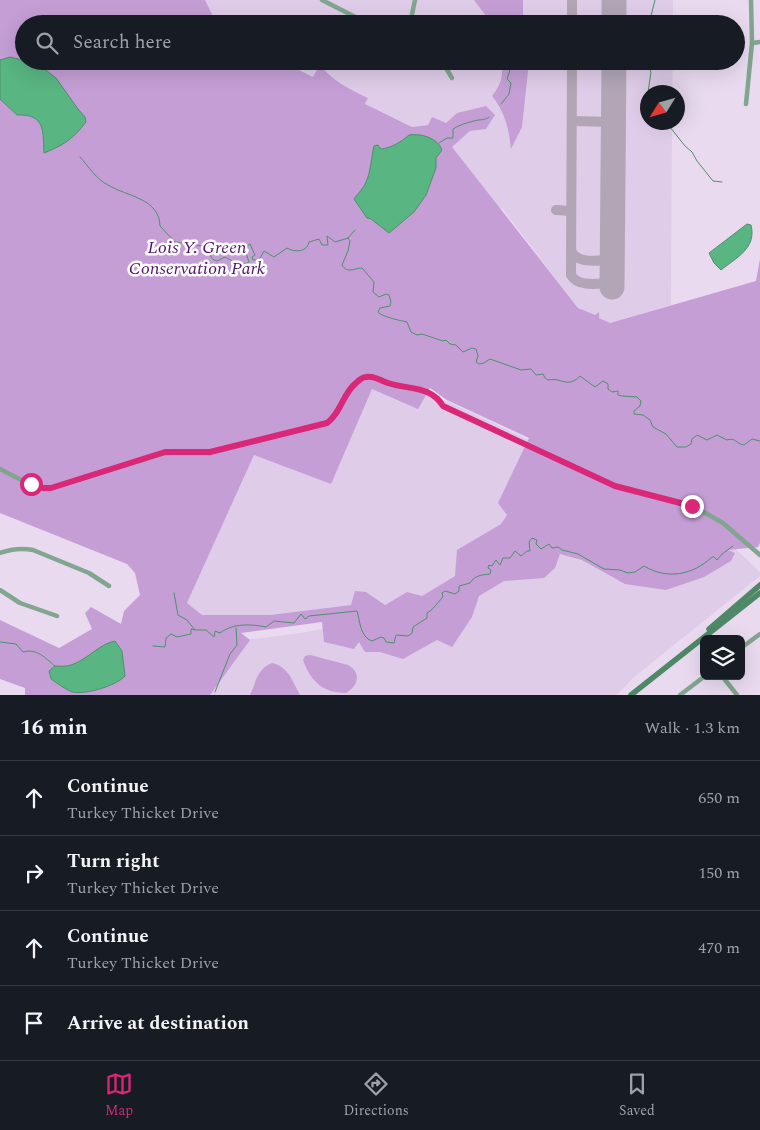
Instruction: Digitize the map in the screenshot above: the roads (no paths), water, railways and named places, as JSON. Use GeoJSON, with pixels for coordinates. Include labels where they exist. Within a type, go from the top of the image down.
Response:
{"type":"FeatureCollection","features":[{"type":"Feature","properties":{"kind":"main road"},"geometry":{"type":"LineString","coordinates":[[680,656],[760,585]]}},
{"type":"Feature","properties":{"kind":"main road"},"geometry":{"type":"LineString","coordinates":[[631,695],[760,593]]}},
{"type":"Feature","properties":{"kind":"street"},"geometry":{"type":"LineString","coordinates":[[322,0],[351,15]]}},
{"type":"Feature","properties":{"kind":"street"},"geometry":{"type":"LineString","coordinates":[[412,15],[415,0]]}},
{"type":"Feature","properties":{"kind":"street"},"geometry":{"type":"LineString","coordinates":[[746,104],[752,43],[751,0]]}},
{"type":"Feature","properties":{"kind":"street"},"geometry":{"type":"LineString","coordinates":[[752,43],[760,42]]}},
{"type":"Feature","properties":{"kind":"street"},"geometry":{"type":"LineString","coordinates":[[447,70],[452,78]]}},
{"type":"Feature","properties":{"kind":"street"},"geometry":{"type":"LineString","coordinates":[[0,469],[31,484],[43,488],[51,488],[165,452],[210,452],[316,427],[332,419],[349,389],[367,376],[374,377],[388,384],[427,392],[438,398],[443,406],[461,415],[615,486],[679,502],[702,510],[722,523],[760,555]]}},
{"type":"Feature","properties":{"kind":"street"},"geometry":{"type":"LineString","coordinates":[[0,553],[9,550],[32,550],[89,572],[108,586]]}},
{"type":"Feature","properties":{"kind":"street"},"geometry":{"type":"LineString","coordinates":[[0,590],[20,603],[57,616]]}},
{"type":"Feature","properties":{"kind":"street"},"geometry":{"type":"LineString","coordinates":[[745,645],[760,634]]}},
{"type":"Feature","properties":{"kind":"street"},"geometry":{"type":"LineString","coordinates":[[680,695],[700,680]]}},
{"type":"Feature","properties":{"kind":"street"},"geometry":{"type":"LineString","coordinates":[[725,680],[737,695]]}},
{"type":"Feature","properties":{"kind":"waterway"},"geometry":{"type":"LineString","coordinates":[[651,15],[655,0]]}},
{"type":"Feature","properties":{"kind":"waterway"},"geometry":{"type":"LineString","coordinates":[[501,104],[509,94],[511,83],[507,79],[510,70]]}},
{"type":"Feature","properties":{"kind":"waterway"},"geometry":{"type":"LineString","coordinates":[[649,85],[650,70]]}},
{"type":"Feature","properties":{"kind":"waterway"},"geometry":{"type":"LineString","coordinates":[[439,143],[447,138],[453,138],[453,129],[458,126],[489,117]]}},
{"type":"Feature","properties":{"kind":"waterway"},"geometry":{"type":"LineString","coordinates":[[672,130],[692,152],[713,181],[722,182]]}},
{"type":"Feature","properties":{"kind":"waterway"},"geometry":{"type":"LineString","coordinates":[[80,157],[96,176],[104,182],[141,200],[154,209],[160,226],[175,242],[209,247],[214,260],[217,261],[225,257],[234,262],[245,264],[249,262],[246,253],[250,244],[255,255],[252,257],[253,260],[259,260],[264,251],[274,257],[287,248],[297,251],[303,250],[309,242],[319,239],[322,245],[328,245],[327,236],[335,242],[348,238],[350,241],[342,265],[344,268],[349,270],[362,268],[374,282],[373,292],[379,297],[386,294],[389,295],[390,306],[380,308],[378,312],[386,317],[407,322],[411,332],[417,335],[422,334],[443,341],[446,340],[450,344],[456,345],[463,352],[472,348],[476,349],[478,356],[476,362],[479,364],[490,359],[521,370],[531,369],[536,375],[543,374],[548,380],[571,382],[580,376],[595,387],[603,381],[608,384],[608,389],[612,392],[618,391],[618,395],[637,397],[641,401],[634,414],[643,415],[650,420],[653,427],[666,434],[677,447],[686,447],[691,444],[692,439],[697,435],[707,440],[717,435],[744,445],[752,439],[760,441]]}},
{"type":"Feature","properties":{"kind":"waterway"},"geometry":{"type":"LineString","coordinates":[[348,238],[355,230]]}},
{"type":"Feature","properties":{"kind":"waterway"},"geometry":{"type":"LineString","coordinates":[[174,593],[178,615],[187,620],[195,630],[206,630],[214,637],[215,631],[220,633],[236,626],[254,625],[266,627],[274,621],[294,623],[301,614],[305,619],[309,616],[357,611],[361,628],[368,639],[372,641],[381,637],[386,642],[394,643],[396,635],[408,636],[412,633],[413,627],[427,618],[427,613],[443,597],[442,593],[445,591],[455,594],[459,591],[459,586],[470,583],[479,576],[490,574],[489,565],[492,566],[496,560],[500,565],[503,558],[510,558],[515,551],[521,556],[530,551],[529,542],[532,538],[537,540],[536,544],[541,549],[549,544],[552,548],[558,547],[562,550],[578,554],[604,569],[620,570],[628,573],[635,572],[644,566],[662,573],[680,574],[697,568],[712,557],[717,560],[733,546]]}},
{"type":"Feature","properties":{"kind":"waterway"},"geometry":{"type":"LineString","coordinates":[[215,692],[230,654],[237,645],[236,628]]}},
{"type":"Feature","properties":{"kind":"waterway"},"geometry":{"type":"LineString","coordinates":[[153,646],[165,647],[166,638],[171,634],[177,637],[191,634],[191,629],[194,630]]}},
{"type":"Feature","properties":{"kind":"waterway"},"geometry":{"type":"LineString","coordinates":[[0,642],[16,644],[23,652],[32,651],[37,653],[55,666]]}},
{"type":"Feature","properties":{"kind":"park label","name":"Lois Y. Green Conservation Park"},"geometry":{"type":"Point","coordinates":[197,257]}}]}
